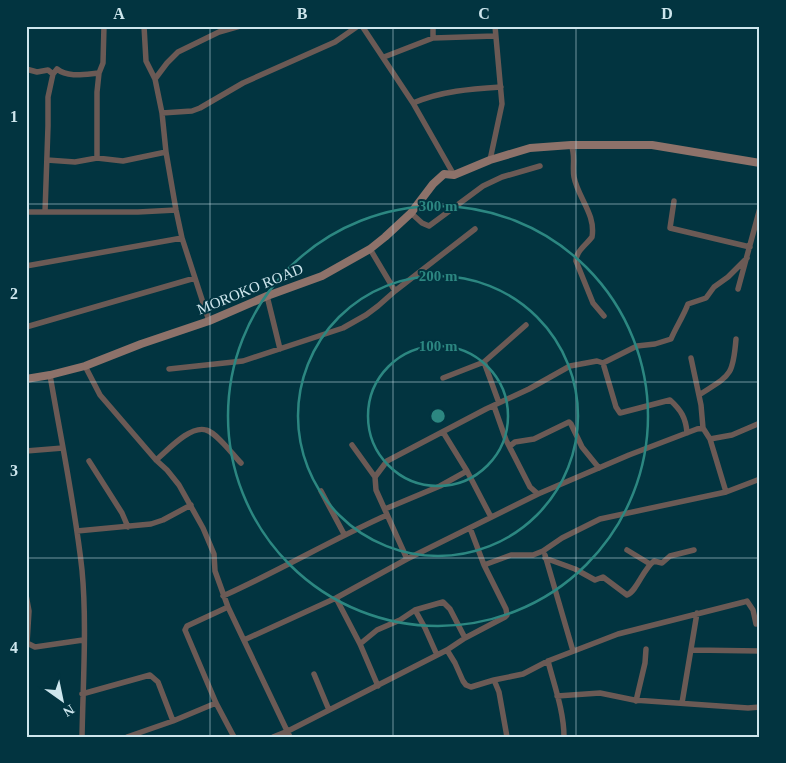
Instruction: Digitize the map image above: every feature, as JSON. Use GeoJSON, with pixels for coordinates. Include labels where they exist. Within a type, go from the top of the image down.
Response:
{"type":"FeatureCollection","features":[{"type":"Feature","properties":{"kind":"street"},"geometry":{"type":"LineString","coordinates":[[97,158],[97,92],[99,73],[103,63],[104,26]]}},
{"type":"Feature","properties":{"kind":"street"},"geometry":{"type":"LineString","coordinates":[[144,26],[146,61],[155,79],[162,113],[166,152],[182,238],[209,321]]}},
{"type":"Feature","properties":{"kind":"street"},"geometry":{"type":"LineString","coordinates":[[155,79],[178,52],[219,32],[240,26]]}},
{"type":"Feature","properties":{"kind":"street"},"geometry":{"type":"LineString","coordinates":[[162,113],[192,111],[200,108],[243,84],[335,42],[360,26],[414,103],[454,175],[490,160],[530,148],[571,145],[652,145],[760,163]]}},
{"type":"Feature","properties":{"kind":"street"},"geometry":{"type":"LineString","coordinates":[[433,26],[433,38]]}},
{"type":"Feature","properties":{"kind":"street"},"geometry":{"type":"LineString","coordinates":[[490,160],[500,118],[501,87],[495,26]]}},
{"type":"Feature","properties":{"kind":"street"},"geometry":{"type":"LineString","coordinates":[[384,58],[433,38],[495,36]]}},
{"type":"Feature","properties":{"kind":"street"},"geometry":{"type":"LineString","coordinates":[[26,69],[37,72],[48,70],[52,74]]}},
{"type":"Feature","properties":{"kind":"street"},"geometry":{"type":"LineString","coordinates":[[45,212],[48,97],[52,74],[57,70],[70,75],[99,73]]}},
{"type":"Feature","properties":{"kind":"street"},"geometry":{"type":"LineString","coordinates":[[414,103],[429,96],[451,91],[501,87]]}},
{"type":"Feature","properties":{"kind":"street"},"geometry":{"type":"LineString","coordinates":[[571,145],[574,152],[574,176],[592,221],[592,237],[576,255],[576,261],[593,303],[604,316]]}},
{"type":"Feature","properties":{"kind":"street"},"geometry":{"type":"LineString","coordinates":[[46,160],[75,162],[97,158],[123,161],[166,152]]}},
{"type":"Feature","properties":{"kind":"street"},"geometry":{"type":"LineString","coordinates":[[411,213],[422,223],[430,226],[483,186],[502,177],[540,166]]}},
{"type":"Feature","properties":{"kind":"street","name":"MOROKO ROAD"},"geometry":{"type":"LineString","coordinates":[[26,379],[85,366],[141,344],[209,321],[267,296],[322,276],[370,249],[411,213],[433,184],[444,174],[454,175]]}},
{"type":"Feature","properties":{"kind":"street"},"geometry":{"type":"LineString","coordinates":[[674,201],[670,228],[750,247]]}},
{"type":"Feature","properties":{"kind":"street"},"geometry":{"type":"LineString","coordinates":[[738,289],[760,208]]}},
{"type":"Feature","properties":{"kind":"street"},"geometry":{"type":"LineString","coordinates":[[26,212],[176,210]]}},
{"type":"Feature","properties":{"kind":"street"},"geometry":{"type":"LineString","coordinates":[[169,369],[242,361],[343,328],[366,315],[475,229]]}},
{"type":"Feature","properties":{"kind":"street"},"geometry":{"type":"LineString","coordinates":[[26,266],[182,238]]}},
{"type":"Feature","properties":{"kind":"street"},"geometry":{"type":"LineString","coordinates":[[370,249],[396,291]]}},
{"type":"Feature","properties":{"kind":"street"},"geometry":{"type":"LineString","coordinates":[[375,477],[387,461],[486,409],[530,389],[570,366],[597,361],[603,363],[637,346],[671,339],[677,325],[682,320],[688,304],[706,298],[714,287],[728,277],[747,258]]}},
{"type":"Feature","properties":{"kind":"street"},"geometry":{"type":"LineString","coordinates":[[26,327],[195,278]]}},
{"type":"Feature","properties":{"kind":"street"},"geometry":{"type":"LineString","coordinates":[[267,296],[280,349]]}},
{"type":"Feature","properties":{"kind":"street"},"geometry":{"type":"LineString","coordinates":[[442,378],[484,362],[526,325]]}},
{"type":"Feature","properties":{"kind":"street"},"geometry":{"type":"LineString","coordinates":[[699,395],[727,376],[733,366],[736,339]]}},
{"type":"Feature","properties":{"kind":"street"},"geometry":{"type":"LineString","coordinates":[[691,358],[699,395],[703,428],[710,439],[726,492]]}},
{"type":"Feature","properties":{"kind":"street"},"geometry":{"type":"LineString","coordinates":[[484,362],[510,446],[530,486],[538,494]]}},
{"type":"Feature","properties":{"kind":"street"},"geometry":{"type":"LineString","coordinates":[[603,363],[616,407],[620,413],[670,400],[685,417],[687,433]]}},
{"type":"Feature","properties":{"kind":"street"},"geometry":{"type":"LineString","coordinates":[[85,366],[100,395],[156,460],[167,470],[191,505],[214,554],[215,571],[223,596],[289,734]]}},
{"type":"Feature","properties":{"kind":"street"},"geometry":{"type":"LineString","coordinates":[[50,375],[77,531],[82,571],[82,737]]}},
{"type":"Feature","properties":{"kind":"street"},"geometry":{"type":"LineString","coordinates":[[510,446],[515,442],[534,439],[569,422],[582,447],[598,468]]}},
{"type":"Feature","properties":{"kind":"street"},"geometry":{"type":"LineString","coordinates":[[710,439],[732,435],[760,423]]}},
{"type":"Feature","properties":{"kind":"street"},"geometry":{"type":"LineString","coordinates":[[244,640],[336,598],[407,559],[538,494],[697,428],[703,428]]}},
{"type":"Feature","properties":{"kind":"street"},"geometry":{"type":"LineString","coordinates":[[156,460],[186,435],[203,429],[210,432],[241,463]]}},
{"type":"Feature","properties":{"kind":"street"},"geometry":{"type":"LineString","coordinates":[[443,432],[467,471],[491,517]]}},
{"type":"Feature","properties":{"kind":"street"},"geometry":{"type":"LineString","coordinates":[[352,445],[375,477],[376,490],[407,559]]}},
{"type":"Feature","properties":{"kind":"street"},"geometry":{"type":"LineString","coordinates":[[26,451],[63,448]]}},
{"type":"Feature","properties":{"kind":"street"},"geometry":{"type":"LineString","coordinates":[[89,461],[122,513],[128,527]]}},
{"type":"Feature","properties":{"kind":"street"},"geometry":{"type":"LineString","coordinates":[[223,596],[251,584],[467,471]]}},
{"type":"Feature","properties":{"kind":"street"},"geometry":{"type":"LineString","coordinates":[[484,565],[511,555],[533,555],[600,519],[726,492],[760,479]]}},
{"type":"Feature","properties":{"kind":"street"},"geometry":{"type":"LineString","coordinates":[[320,490],[344,534]]}},
{"type":"Feature","properties":{"kind":"street"},"geometry":{"type":"LineString","coordinates":[[77,531],[128,527],[163,520],[191,505]]}},
{"type":"Feature","properties":{"kind":"street"},"geometry":{"type":"LineString","coordinates":[[273,737],[289,734],[329,710],[447,650],[507,615],[506,609],[467,530]]}},
{"type":"Feature","properties":{"kind":"street"},"geometry":{"type":"LineString","coordinates":[[627,550],[650,564]]}},
{"type":"Feature","properties":{"kind":"street"},"geometry":{"type":"LineString","coordinates":[[545,558],[575,569],[594,580],[602,577],[627,595],[632,593],[650,564],[654,561],[662,563],[670,556],[694,550]]}},
{"type":"Feature","properties":{"kind":"street"},"geometry":{"type":"LineString","coordinates":[[543,551],[573,651]]}},
{"type":"Feature","properties":{"kind":"street"},"geometry":{"type":"LineString","coordinates":[[26,595],[29,611],[27,643],[35,647],[83,640]]}},
{"type":"Feature","properties":{"kind":"street"},"geometry":{"type":"LineString","coordinates":[[336,598],[360,644],[378,686]]}},
{"type":"Feature","properties":{"kind":"street"},"geometry":{"type":"LineString","coordinates":[[447,650],[466,685],[471,687],[523,674],[548,661],[618,634],[747,601],[753,610],[756,624]]}},
{"type":"Feature","properties":{"kind":"street"},"geometry":{"type":"LineString","coordinates":[[360,644],[377,630],[400,620],[415,610],[445,602],[465,638]]}},
{"type":"Feature","properties":{"kind":"street"},"geometry":{"type":"LineString","coordinates":[[228,607],[187,626],[185,630],[216,703],[234,737]]}},
{"type":"Feature","properties":{"kind":"street"},"geometry":{"type":"LineString","coordinates":[[415,610],[437,655]]}},
{"type":"Feature","properties":{"kind":"street"},"geometry":{"type":"LineString","coordinates":[[682,704],[697,613]]}},
{"type":"Feature","properties":{"kind":"street"},"geometry":{"type":"LineString","coordinates":[[636,701],[645,663],[646,649]]}},
{"type":"Feature","properties":{"kind":"street"},"geometry":{"type":"LineString","coordinates":[[692,650],[760,652]]}},
{"type":"Feature","properties":{"kind":"street"},"geometry":{"type":"LineString","coordinates":[[548,661],[564,727],[564,737]]}},
{"type":"Feature","properties":{"kind":"street"},"geometry":{"type":"LineString","coordinates":[[314,674],[329,710]]}},
{"type":"Feature","properties":{"kind":"street"},"geometry":{"type":"LineString","coordinates":[[82,694],[150,675],[158,682],[173,721]]}},
{"type":"Feature","properties":{"kind":"street"},"geometry":{"type":"LineString","coordinates":[[494,680],[499,692],[507,737]]}},
{"type":"Feature","properties":{"kind":"street"},"geometry":{"type":"LineString","coordinates":[[557,696],[600,693],[636,701],[748,708],[760,707]]}},
{"type":"Feature","properties":{"kind":"street"},"geometry":{"type":"LineString","coordinates":[[127,737],[216,703]]}}]}
